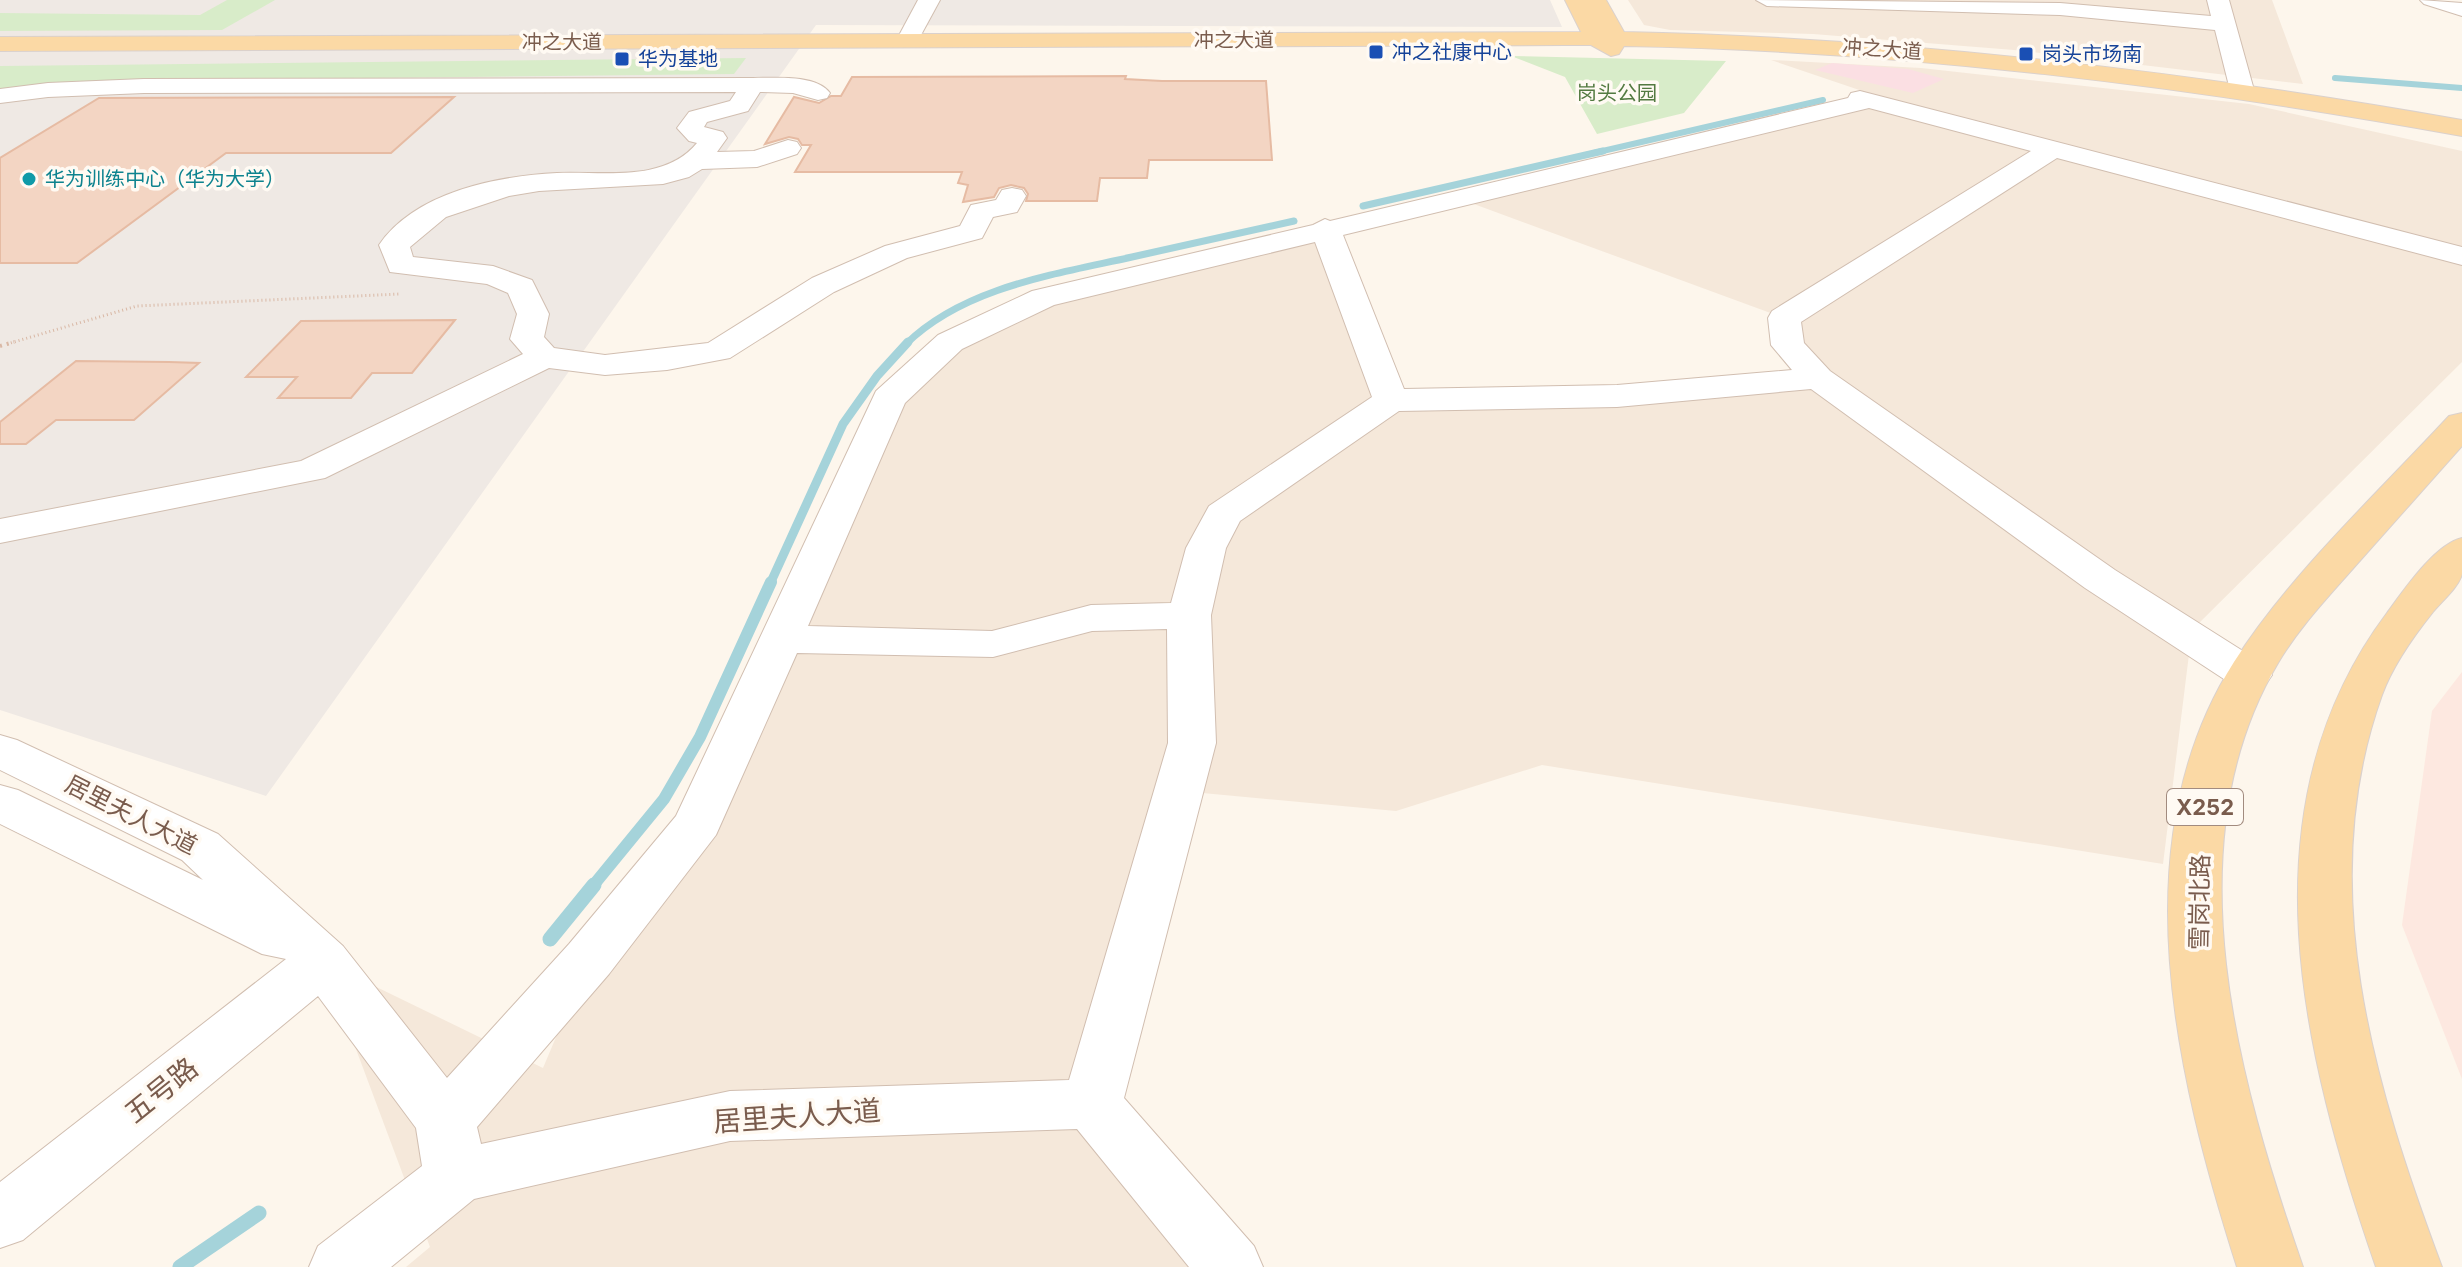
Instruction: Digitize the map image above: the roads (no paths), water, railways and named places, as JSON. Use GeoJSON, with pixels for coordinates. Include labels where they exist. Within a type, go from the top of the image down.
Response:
{"type":"FeatureCollection","features":[{"type":"Feature","properties":{"kind":"main road"},"geometry":{"type":"LineString","coordinates":[[1501,39],[1563,30],[1575,24],[1588,5]]}},
{"type":"Feature","properties":{"kind":"main road"},"geometry":{"type":"LineString","coordinates":[[1588,5],[1613,19],[1647,31],[1710,40]]}},
{"type":"Feature","properties":{"kind":"main road"},"geometry":{"type":"LineString","coordinates":[[1588,5],[1608,42]]}},
{"type":"Feature","properties":{"kind":"main road","name":"冲之大道"},"geometry":{"type":"LineString","coordinates":[[0,44],[1501,39],[1608,42],[1814,53],[2001,68],[2251,100],[2462,137]]}},
{"type":"Feature","properties":{"kind":"main road","name":"冲之大道"},"geometry":{"type":"LineString","coordinates":[[0,54],[1710,40],[1984,57],[2242,90],[2462,128]]}},
{"type":"Feature","properties":{"kind":"main road","name":"雪岗北路"},"geometry":{"type":"LineString","coordinates":[[2270,1267],[2226,1121],[2208,1035],[2198,957],[2197,887],[2204,810],[2212,768],[2228,719],[2249,675],[2293,610],[2462,424]]}},
{"type":"Feature","properties":{"kind":"main road"},"geometry":{"type":"LineString","coordinates":[[2409,1267],[2361,1125],[2341,1037],[2328,959],[2324,890],[2326,833],[2332,781],[2344,734],[2360,693],[2379,655],[2402,621],[2462,550]]}},
{"type":"Feature","properties":{"kind":"street"},"geometry":{"type":"LineString","coordinates":[[907,41],[929,0]]}},
{"type":"Feature","properties":{"kind":"street"},"geometry":{"type":"LineString","coordinates":[[1767,0],[2060,9],[2224,24]]}},
{"type":"Feature","properties":{"kind":"street"},"geometry":{"type":"LineString","coordinates":[[2218,0],[2242,90]]}},
{"type":"Feature","properties":{"kind":"street"},"geometry":{"type":"LineString","coordinates":[[2431,0],[2462,10]]}},
{"type":"Feature","properties":{"kind":"street"},"geometry":{"type":"LineString","coordinates":[[0,96],[48,90],[144,86],[746,95],[795,86],[818,93]]}},
{"type":"Feature","properties":{"kind":"street"},"geometry":{"type":"LineString","coordinates":[[705,149],[698,135],[690,128],[698,117],[746,95]]}},
{"type":"Feature","properties":{"kind":"street"},"geometry":{"type":"LineString","coordinates":[[342,1267],[450,1148],[589,959],[698,823],[889,399],[950,342],[1043,298],[1325,228],[1463,200],[1864,99],[2462,256]]}},
{"type":"Feature","properties":{"kind":"street"},"geometry":{"type":"LineString","coordinates":[[705,149],[757,159],[788,148]]}},
{"type":"Feature","properties":{"kind":"street"},"geometry":{"type":"LineString","coordinates":[[544,357],[527,339],[533,314],[521,287],[493,275],[401,265],[394,245],[426,216],[476,197],[519,185],[560,180],[660,176],[680,170],[705,149]]}},
{"type":"Feature","properties":{"kind":"street"},"geometry":{"type":"LineString","coordinates":[[2053,149],[1784,318],[1788,345],[1818,378],[2100,579],[2249,675]]}},
{"type":"Feature","properties":{"kind":"street"},"geometry":{"type":"LineString","coordinates":[[0,531],[312,470],[544,357],[605,365],[667,360],[718,351],[823,285],[896,252],[972,232],[981,211],[1007,206],[1012,196]]}},
{"type":"Feature","properties":{"kind":"street"},"geometry":{"type":"LineString","coordinates":[[1325,228],[1391,400]]}},
{"type":"Feature","properties":{"kind":"street"},"geometry":{"type":"LineString","coordinates":[[1230,1267],[1092,1104],[1192,743],[1189,615],[1206,548],[1223,514],[1391,400],[1617,396],[1818,378]]}},
{"type":"Feature","properties":{"kind":"street"},"geometry":{"type":"LineString","coordinates":[[781,639],[993,644],[1091,618],[1189,615]]}},
{"type":"Feature","properties":{"kind":"street","name":"居里夫人大道"},"geometry":{"type":"LineString","coordinates":[[0,751],[200,847],[323,961],[450,1148],[730,1116],[1092,1104]]}},
{"type":"Feature","properties":{"kind":"street","name":"居里夫人大道"},"geometry":{"type":"LineString","coordinates":[[3,807],[323,961]]}},
{"type":"Feature","properties":{"kind":"street","name":"五号路"},"geometry":{"type":"LineString","coordinates":[[0,1220],[323,961]]}},
{"type":"Feature","properties":{"kind":"waterway"},"geometry":{"type":"LineString","coordinates":[[2335,78],[2462,88]]}},
{"type":"Feature","properties":{"kind":"waterway"},"geometry":{"type":"LineString","coordinates":[[1594,153],[1823,100]]}},
{"type":"Feature","properties":{"kind":"waterway"},"geometry":{"type":"LineString","coordinates":[[1363,206],[1603,151]]}},
{"type":"Feature","properties":{"kind":"waterway"},"geometry":{"type":"LineString","coordinates":[[907,343],[955,309],[1012,286],[1294,221]]}},
{"type":"Feature","properties":{"kind":"waterway"},"geometry":{"type":"LineString","coordinates":[[770,584],[843,424],[877,376],[907,343]]}},
{"type":"Feature","properties":{"kind":"waterway"},"geometry":{"type":"LineString","coordinates":[[592,887],[664,799],[700,737],[771,582]]}},
{"type":"Feature","properties":{"kind":"waterway"},"geometry":{"type":"LineString","coordinates":[[550,939],[594,885]]}},
{"type":"Feature","properties":{"kind":"waterway"},"geometry":{"type":"LineString","coordinates":[[180,1267],[259,1213]]}},
{"type":"Feature","properties":{"kind":"place","name":"冲之社康中心"},"geometry":{"type":"Point","coordinates":[1376,52]}},
{"type":"Feature","properties":{"kind":"place","name":"岗头市场南"},"geometry":{"type":"Point","coordinates":[2026,54]}},
{"type":"Feature","properties":{"kind":"place","name":"华为基地"},"geometry":{"type":"Point","coordinates":[622,59]}},
{"type":"Feature","properties":{"kind":"place","name":"华为训练中心（华为大学）"},"geometry":{"type":"Point","coordinates":[29,179]}},
{"type":"Feature","properties":{"kind":"park label","name":"岗头公园"},"geometry":{"type":"Point","coordinates":[1617,93]}}]}
